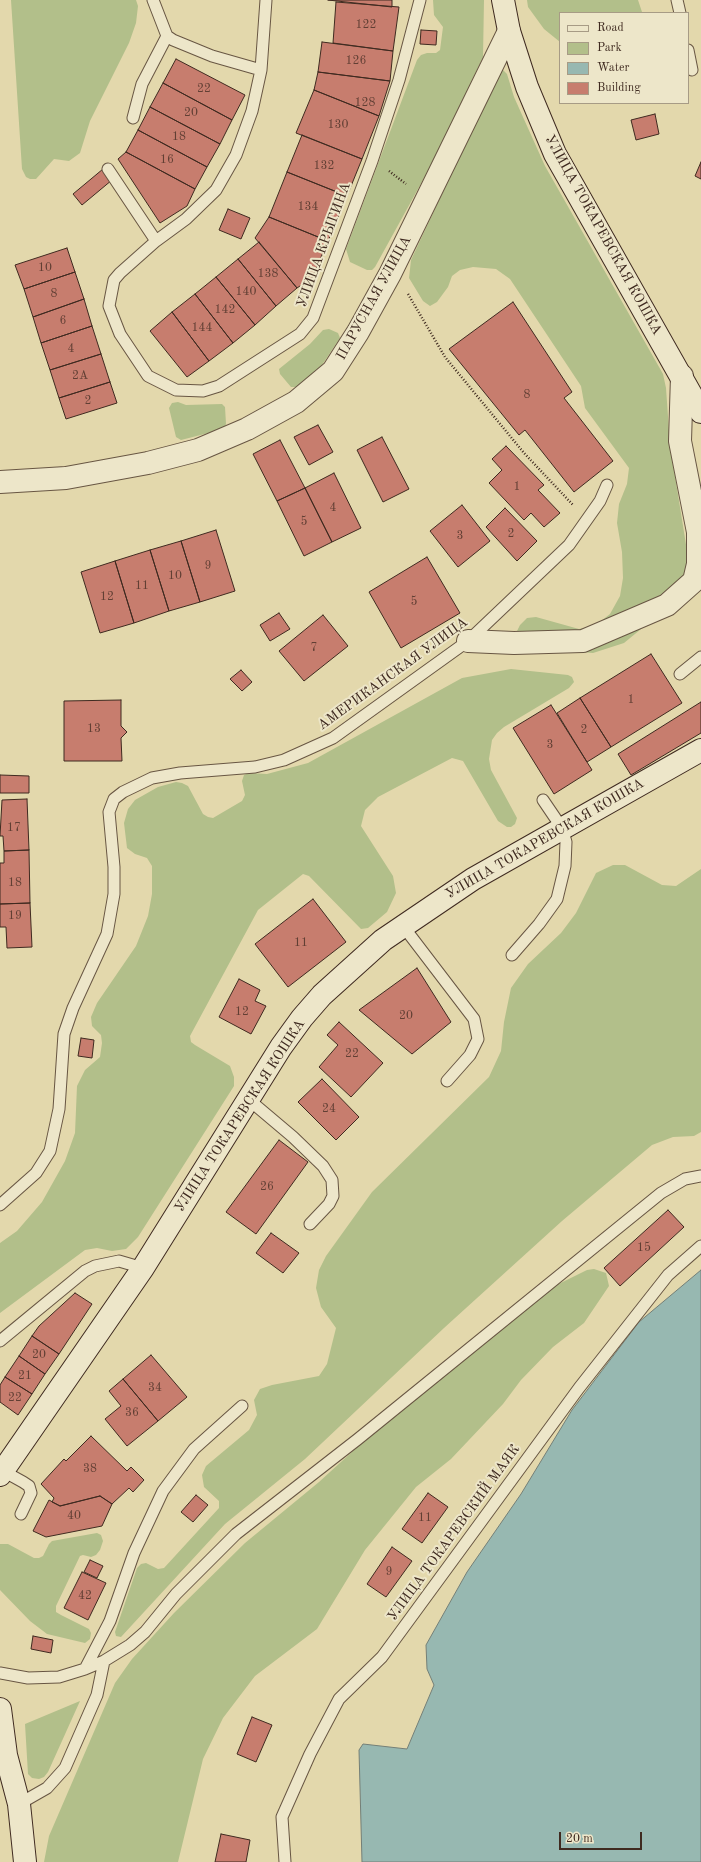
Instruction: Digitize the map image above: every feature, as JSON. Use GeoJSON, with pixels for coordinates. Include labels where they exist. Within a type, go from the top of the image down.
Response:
{"type":"FeatureCollection","features":[{"type":"Feature","properties":{"kind":"main road","name":"УЛИЦА ТОКАРЕВСКАЯ КОШКА"},"geometry":{"type":"LineString","coordinates":[[503,0],[509,31],[527,87],[555,154],[701,412]]}},
{"type":"Feature","properties":{"kind":"main road","name":"ПАРУСНАЯ УЛИЦА"},"geometry":{"type":"LineString","coordinates":[[0,482],[66,478],[148,463],[198,450],[247,429],[296,402],[333,371],[358,332],[392,268],[509,31]]}},
{"type":"Feature","properties":{"kind":"main road"},"geometry":{"type":"LineString","coordinates":[[468,641],[514,643],[583,640],[667,605],[697,586],[698,532],[680,441],[682,376]]}},
{"type":"Feature","properties":{"kind":"main road","name":"УЛИЦА ТОКАРЕВСКАЯ КОШКА"},"geometry":{"type":"LineString","coordinates":[[2,1473],[143,1268],[281,1047],[322,995],[384,940],[473,879],[701,750]]}},
{"type":"Feature","properties":{"kind":"main road"},"geometry":{"type":"LineString","coordinates":[[0,1711],[6,1755],[19,1804],[25,1862]]}},
{"type":"Feature","properties":{"kind":"lane"},"geometry":{"type":"LineString","coordinates":[[152,0],[167,36],[200,52],[261,70]]}},
{"type":"Feature","properties":{"kind":"lane"},"geometry":{"type":"LineString","coordinates":[[108,169],[156,241],[186,219],[216,190],[236,155],[252,111],[261,70],[266,0]]}},
{"type":"Feature","properties":{"kind":"lane","name":"УЛИЦА КРЫГИНА"},"geometry":{"type":"LineString","coordinates":[[156,241],[114,280],[110,306],[120,334],[148,376],[176,390],[203,391],[219,386],[300,334],[313,318],[372,160],[399,80],[420,0]]}},
{"type":"Feature","properties":{"kind":"lane"},"geometry":{"type":"LineString","coordinates":[[677,0],[680,12]]}},
{"type":"Feature","properties":{"kind":"lane"},"geometry":{"type":"LineString","coordinates":[[132,118],[142,84],[167,36]]}},
{"type":"Feature","properties":{"kind":"lane"},"geometry":{"type":"LineString","coordinates":[[689,55],[692,70]]}},
{"type":"Feature","properties":{"kind":"lane","name":"АМЕРИКАНСКАЯ УЛИЦА"},"geometry":{"type":"LineString","coordinates":[[0,1205],[36,1172],[50,1151],[59,1109],[64,1034],[73,1008],[107,934],[114,894],[114,866],[109,812],[114,799],[123,792],[152,778],[180,772],[255,767],[284,760],[333,738],[468,641],[568,545],[587,520],[607,485]]}},
{"type":"Feature","properties":{"kind":"lane"},"geometry":{"type":"LineString","coordinates":[[680,674],[701,657]]}},
{"type":"Feature","properties":{"kind":"lane"},"geometry":{"type":"LineString","coordinates":[[512,955],[539,924],[557,899],[567,857],[566,842],[562,828],[543,800]]}},
{"type":"Feature","properties":{"kind":"lane"},"geometry":{"type":"LineString","coordinates":[[403,926],[474,1019],[478,1039],[470,1055],[447,1081]]}},
{"type":"Feature","properties":{"kind":"lane"},"geometry":{"type":"LineString","coordinates":[[248,1099],[313,1156],[323,1166],[332,1180],[333,1196],[329,1204],[310,1224]]}},
{"type":"Feature","properties":{"kind":"lane"},"geometry":{"type":"LineString","coordinates":[[0,1673],[28,1678],[59,1677],[104,1661],[130,1645],[144,1632],[176,1594],[236,1534],[358,1439],[662,1192],[685,1179],[701,1176]]}},
{"type":"Feature","properties":{"kind":"lane","name":"УЛИЦА ТОКАРЕВСКИЙ МАЯК"},"geometry":{"type":"LineString","coordinates":[[284,1862],[282,1817],[310,1754],[339,1700],[382,1657],[579,1388],[668,1275],[701,1246]]}},
{"type":"Feature","properties":{"kind":"lane"},"geometry":{"type":"LineString","coordinates":[[0,1341],[72,1280],[95,1266],[119,1261],[143,1268]]}},
{"type":"Feature","properties":{"kind":"lane"},"geometry":{"type":"LineString","coordinates":[[85,1669],[110,1621],[134,1553],[163,1490],[194,1449],[242,1406]]}},
{"type":"Feature","properties":{"kind":"lane"},"geometry":{"type":"LineString","coordinates":[[2,1473],[29,1486],[31,1493],[21,1514]]}},
{"type":"Feature","properties":{"kind":"lane"},"geometry":{"type":"LineString","coordinates":[[19,1804],[47,1788],[65,1768],[97,1695],[104,1661]]}},
{"type":"Feature","properties":{"kind":"path"},"geometry":{"type":"LineString","coordinates":[[372,160],[393,173],[426,201]]}},
{"type":"Feature","properties":{"kind":"path"},"geometry":{"type":"LineString","coordinates":[[392,268],[444,357],[524,453],[587,520]]}},
{"type":"Feature","properties":{"kind":"green space"},"geometry":{"type":"Polygon","coordinates":[[[11,0],[136,0],[138,6],[136,23],[129,43],[90,121],[80,153],[69,161],[54,159],[36,179],[26,177],[22,169],[11,0]]]}},
{"type":"Feature","properties":{"kind":"green space"},"geometry":{"type":"Polygon","coordinates":[[[433,0],[484,0],[483,57],[434,160],[375,267],[372,270],[367,270],[350,262],[346,249],[417,60],[421,55],[436,53],[440,50],[443,27],[434,15],[433,0]]]}},
{"type":"Feature","properties":{"kind":"green space"},"geometry":{"type":"Polygon","coordinates":[[[527,0],[638,0],[642,12],[559,12],[559,41],[544,29],[528,7],[527,0]]]}},
{"type":"Feature","properties":{"kind":"green space"},"geometry":{"type":"Polygon","coordinates":[[[500,70],[503,70],[507,74],[514,97],[545,166],[663,374],[666,388],[670,445],[688,557],[684,584],[663,611],[624,643],[593,653],[520,647],[514,637],[520,625],[527,618],[536,617],[579,629],[596,625],[610,614],[620,596],[623,578],[622,552],[617,523],[619,504],[627,484],[629,468],[585,408],[581,386],[510,279],[496,269],[473,267],[460,270],[452,276],[448,287],[437,302],[430,306],[423,301],[409,278],[411,260],[500,70]]]}},
{"type":"Feature","properties":{"kind":"green space"},"geometry":{"type":"Polygon","coordinates":[[[329,329],[338,333],[340,338],[322,365],[299,387],[291,387],[280,374],[279,369],[310,344],[323,330],[329,329]]]}},
{"type":"Feature","properties":{"kind":"green space"},"geometry":{"type":"Polygon","coordinates":[[[178,402],[186,405],[222,404],[225,407],[226,424],[224,429],[181,440],[176,437],[169,408],[172,403],[178,402]]]}},
{"type":"Feature","properties":{"kind":"green space"},"geometry":{"type":"Polygon","coordinates":[[[511,669],[568,675],[572,677],[574,682],[569,688],[504,727],[492,740],[489,759],[491,770],[517,818],[515,824],[511,827],[507,827],[498,821],[463,761],[452,758],[378,797],[365,810],[361,826],[393,876],[396,893],[387,912],[368,928],[361,929],[309,876],[303,874],[258,910],[190,1036],[191,1042],[195,1045],[230,1066],[234,1077],[234,1086],[138,1237],[126,1249],[112,1251],[97,1248],[85,1250],[0,1313],[0,1243],[17,1231],[42,1202],[65,1161],[75,1133],[77,1086],[85,1070],[100,1057],[102,1043],[101,1035],[92,1026],[91,1017],[97,1003],[136,946],[148,916],[152,894],[152,866],[147,858],[135,854],[127,848],[124,823],[128,809],[135,800],[158,787],[176,782],[182,783],[188,786],[203,814],[213,818],[242,801],[245,795],[242,781],[244,775],[249,773],[267,774],[308,763],[462,678],[511,669]]]}},
{"type":"Feature","properties":{"kind":"green space"},"geometry":{"type":"Polygon","coordinates":[[[613,865],[625,865],[662,885],[676,886],[701,869],[701,1132],[694,1136],[673,1137],[652,1145],[562,1221],[444,1328],[305,1459],[225,1524],[121,1637],[116,1636],[115,1632],[137,1568],[141,1564],[146,1563],[158,1569],[164,1568],[219,1508],[219,1501],[204,1487],[202,1475],[206,1466],[249,1430],[257,1415],[254,1400],[260,1389],[272,1385],[319,1376],[327,1364],[336,1328],[321,1307],[316,1288],[319,1270],[326,1256],[372,1192],[489,1077],[501,1051],[504,1022],[511,988],[528,964],[561,933],[576,913],[596,873],[613,865]]]}},
{"type":"Feature","properties":{"kind":"green space"},"geometry":{"type":"Polygon","coordinates":[[[594,1269],[606,1273],[609,1286],[584,1323],[553,1347],[521,1380],[503,1404],[451,1459],[416,1487],[365,1550],[317,1629],[255,1676],[223,1718],[203,1759],[178,1862],[44,1862],[49,1836],[115,1683],[132,1659],[174,1613],[245,1543],[319,1482],[510,1308],[587,1270],[594,1269]]]}},
{"type":"Feature","properties":{"kind":"green space"},"geometry":{"type":"Polygon","coordinates":[[[97,1533],[101,1535],[103,1541],[100,1550],[96,1555],[91,1557],[83,1555],[80,1556],[56,1606],[56,1612],[89,1629],[91,1633],[90,1639],[85,1643],[47,1634],[30,1621],[0,1590],[0,1544],[8,1544],[34,1558],[39,1558],[43,1556],[52,1541],[97,1533]]]}},
{"type":"Feature","properties":{"kind":"green space"},"geometry":{"type":"Polygon","coordinates":[[[80,1701],[48,1772],[44,1777],[39,1779],[32,1778],[28,1774],[25,1724],[80,1701]]]}},
{"type":"Feature","properties":{"kind":"water"},"geometry":{"type":"Polygon","coordinates":[[[701,1270],[701,1862],[362,1862],[359,1750],[363,1744],[407,1749],[434,1685],[427,1669],[426,1645],[467,1572],[521,1494],[572,1410],[639,1322],[701,1270]]]}},
{"type":"Feature","properties":{"kind":"building"},"geometry":{"type":"Polygon","coordinates":[[[328,0],[392,0],[392,7],[328,0]]]}},
{"type":"Feature","properties":{"kind":"building"},"geometry":{"type":"Polygon","coordinates":[[[336,2],[399,7],[393,51],[333,43],[336,2]]]}},
{"type":"Feature","properties":{"kind":"building"},"geometry":{"type":"Polygon","coordinates":[[[421,30],[437,31],[436,45],[420,44],[421,30]]]}},
{"type":"Feature","properties":{"kind":"building"},"geometry":{"type":"Polygon","coordinates":[[[322,42],[393,51],[390,81],[318,72],[322,42]]]}},
{"type":"Feature","properties":{"kind":"building"},"geometry":{"type":"Polygon","coordinates":[[[176,59],[245,95],[232,120],[163,83],[176,59]]]}},
{"type":"Feature","properties":{"kind":"building"},"geometry":{"type":"Polygon","coordinates":[[[318,72],[390,81],[379,116],[314,90],[318,72]]]}},
{"type":"Feature","properties":{"kind":"building"},"geometry":{"type":"Polygon","coordinates":[[[163,83],[232,120],[220,144],[150,107],[163,83]]]}},
{"type":"Feature","properties":{"kind":"building"},"geometry":{"type":"Polygon","coordinates":[[[314,90],[379,116],[362,159],[296,133],[314,90]]]}},
{"type":"Feature","properties":{"kind":"building"},"geometry":{"type":"Polygon","coordinates":[[[150,107],[220,144],[207,167],[138,130],[150,107]]]}},
{"type":"Feature","properties":{"kind":"building"},"geometry":{"type":"Polygon","coordinates":[[[655,114],[659,134],[636,140],[631,120],[655,114]]]}},
{"type":"Feature","properties":{"kind":"building"},"geometry":{"type":"Polygon","coordinates":[[[138,130],[207,167],[195,189],[126,152],[138,130]]]}},
{"type":"Feature","properties":{"kind":"building"},"geometry":{"type":"Polygon","coordinates":[[[302,135],[362,159],[347,196],[287,172],[302,135]]]}},
{"type":"Feature","properties":{"kind":"building"},"geometry":{"type":"Polygon","coordinates":[[[126,152],[195,189],[187,206],[160,223],[118,159],[126,152]]]}},
{"type":"Feature","properties":{"kind":"building"},"geometry":{"type":"Polygon","coordinates":[[[701,162],[701,179],[695,176],[701,162]]]}},
{"type":"Feature","properties":{"kind":"building"},"geometry":{"type":"Polygon","coordinates":[[[103,169],[112,180],[82,205],[73,194],[103,169]]]}},
{"type":"Feature","properties":{"kind":"building"},"geometry":{"type":"Polygon","coordinates":[[[287,172],[347,196],[328,241],[269,217],[287,172]]]}},
{"type":"Feature","properties":{"kind":"building"},"geometry":{"type":"Polygon","coordinates":[[[228,209],[250,218],[241,239],[219,230],[228,209]]]}},
{"type":"Feature","properties":{"kind":"building"},"geometry":{"type":"Polygon","coordinates":[[[269,217],[328,241],[312,278],[297,288],[255,238],[269,217]]]}},
{"type":"Feature","properties":{"kind":"building"},"geometry":{"type":"Polygon","coordinates":[[[259,242],[297,288],[276,306],[238,259],[259,242]]]}},
{"type":"Feature","properties":{"kind":"building"},"geometry":{"type":"Polygon","coordinates":[[[67,248],[75,272],[24,289],[15,265],[67,248]]]}},
{"type":"Feature","properties":{"kind":"building"},"geometry":{"type":"Polygon","coordinates":[[[238,259],[276,306],[255,325],[216,277],[238,259]]]}},
{"type":"Feature","properties":{"kind":"building"},"geometry":{"type":"Polygon","coordinates":[[[75,272],[84,299],[33,317],[24,289],[75,272]]]}},
{"type":"Feature","properties":{"kind":"building"},"geometry":{"type":"Polygon","coordinates":[[[216,277],[255,325],[233,343],[195,294],[216,277]]]}},
{"type":"Feature","properties":{"kind":"building"},"geometry":{"type":"Polygon","coordinates":[[[195,294],[233,343],[209,361],[172,312],[195,294]]]}},
{"type":"Feature","properties":{"kind":"building"},"geometry":{"type":"Polygon","coordinates":[[[84,299],[92,326],[41,343],[33,317],[84,299]]]}},
{"type":"Feature","properties":{"kind":"building"},"geometry":{"type":"Polygon","coordinates":[[[513,302],[572,392],[564,398],[613,461],[574,492],[525,430],[519,435],[449,349],[513,302]]]}},
{"type":"Feature","properties":{"kind":"building"},"geometry":{"type":"Polygon","coordinates":[[[172,312],[209,361],[187,377],[150,331],[172,312]]]}},
{"type":"Feature","properties":{"kind":"building"},"geometry":{"type":"Polygon","coordinates":[[[92,326],[101,354],[50,370],[41,343],[92,326]]]}},
{"type":"Feature","properties":{"kind":"building"},"geometry":{"type":"Polygon","coordinates":[[[101,354],[110,382],[59,398],[50,370],[101,354]]]}},
{"type":"Feature","properties":{"kind":"building"},"geometry":{"type":"Polygon","coordinates":[[[110,382],[117,403],[66,419],[59,398],[110,382]]]}},
{"type":"Feature","properties":{"kind":"building"},"geometry":{"type":"Polygon","coordinates":[[[318,425],[333,452],[309,465],[294,437],[318,425]]]}},
{"type":"Feature","properties":{"kind":"building"},"geometry":{"type":"Polygon","coordinates":[[[382,437],[409,489],[383,502],[357,450],[382,437]]]}},
{"type":"Feature","properties":{"kind":"building"},"geometry":{"type":"Polygon","coordinates":[[[280,440],[305,488],[277,501],[253,454],[280,440]]]}},
{"type":"Feature","properties":{"kind":"building"},"geometry":{"type":"Polygon","coordinates":[[[506,446],[544,485],[538,490],[560,513],[544,527],[531,513],[524,520],[489,483],[502,470],[492,459],[506,446]]]}},
{"type":"Feature","properties":{"kind":"building"},"geometry":{"type":"Polygon","coordinates":[[[334,473],[361,528],[332,542],[305,488],[334,473]]]}},
{"type":"Feature","properties":{"kind":"building"},"geometry":{"type":"Polygon","coordinates":[[[305,488],[332,542],[304,556],[277,501],[305,488]]]}},
{"type":"Feature","properties":{"kind":"building"},"geometry":{"type":"Polygon","coordinates":[[[462,505],[490,541],[458,567],[430,531],[462,505]]]}},
{"type":"Feature","properties":{"kind":"building"},"geometry":{"type":"Polygon","coordinates":[[[505,508],[537,541],[517,561],[486,527],[505,508]]]}},
{"type":"Feature","properties":{"kind":"building"},"geometry":{"type":"Polygon","coordinates":[[[216,530],[235,591],[200,602],[181,541],[216,530]]]}},
{"type":"Feature","properties":{"kind":"building"},"geometry":{"type":"Polygon","coordinates":[[[181,541],[200,602],[169,611],[150,550],[181,541]]]}},
{"type":"Feature","properties":{"kind":"building"},"geometry":{"type":"Polygon","coordinates":[[[150,550],[169,611],[134,623],[115,561],[150,550]]]}},
{"type":"Feature","properties":{"kind":"building"},"geometry":{"type":"Polygon","coordinates":[[[427,557],[460,613],[401,648],[369,592],[427,557]]]}},
{"type":"Feature","properties":{"kind":"building"},"geometry":{"type":"Polygon","coordinates":[[[115,561],[134,623],[100,633],[81,572],[115,561]]]}},
{"type":"Feature","properties":{"kind":"building"},"geometry":{"type":"Polygon","coordinates":[[[279,613],[290,629],[270,641],[260,625],[279,613]]]}},
{"type":"Feature","properties":{"kind":"building"},"geometry":{"type":"Polygon","coordinates":[[[323,615],[348,646],[304,681],[279,651],[323,615]]]}},
{"type":"Feature","properties":{"kind":"building"},"geometry":{"type":"Polygon","coordinates":[[[651,654],[682,703],[611,747],[580,698],[651,654]]]}},
{"type":"Feature","properties":{"kind":"building"},"geometry":{"type":"Polygon","coordinates":[[[241,670],[252,682],[242,691],[230,679],[241,670]]]}},
{"type":"Feature","properties":{"kind":"building"},"geometry":{"type":"Polygon","coordinates":[[[580,698],[611,747],[587,762],[557,713],[580,698]]]}},
{"type":"Feature","properties":{"kind":"building"},"geometry":{"type":"Polygon","coordinates":[[[121,700],[121,726],[127,732],[121,738],[122,761],[64,761],[64,701],[121,700]]]}},
{"type":"Feature","properties":{"kind":"building"},"geometry":{"type":"Polygon","coordinates":[[[701,702],[701,733],[631,775],[618,754],[701,702]]]}},
{"type":"Feature","properties":{"kind":"building"},"geometry":{"type":"Polygon","coordinates":[[[551,705],[592,770],[554,794],[513,728],[551,705]]]}},
{"type":"Feature","properties":{"kind":"building"},"geometry":{"type":"Polygon","coordinates":[[[0,775],[29,776],[29,793],[0,793],[0,775]]]}},
{"type":"Feature","properties":{"kind":"building"},"geometry":{"type":"Polygon","coordinates":[[[27,799],[29,850],[4,851],[3,836],[0,836],[2,800],[27,799]]]}},
{"type":"Feature","properties":{"kind":"building"},"geometry":{"type":"Polygon","coordinates":[[[29,850],[30,903],[0,904],[0,863],[4,863],[4,851],[29,850]]]}},
{"type":"Feature","properties":{"kind":"building"},"geometry":{"type":"Polygon","coordinates":[[[313,899],[346,942],[288,987],[255,944],[313,899]]]}},
{"type":"Feature","properties":{"kind":"building"},"geometry":{"type":"Polygon","coordinates":[[[30,903],[32,947],[7,948],[6,927],[0,927],[0,904],[30,903]]]}},
{"type":"Feature","properties":{"kind":"building"},"geometry":{"type":"Polygon","coordinates":[[[417,968],[451,1022],[412,1054],[359,1010],[417,968]]]}},
{"type":"Feature","properties":{"kind":"building"},"geometry":{"type":"Polygon","coordinates":[[[239,979],[260,990],[255,1001],[266,1006],[251,1034],[219,1017],[239,979]]]}},
{"type":"Feature","properties":{"kind":"building"},"geometry":{"type":"Polygon","coordinates":[[[339,1022],[383,1063],[351,1097],[319,1067],[338,1045],[327,1035],[339,1022]]]}},
{"type":"Feature","properties":{"kind":"building"},"geometry":{"type":"Polygon","coordinates":[[[81,1038],[94,1040],[92,1058],[78,1056],[81,1038]]]}},
{"type":"Feature","properties":{"kind":"building"},"geometry":{"type":"Polygon","coordinates":[[[322,1079],[359,1117],[336,1140],[298,1102],[322,1079]]]}},
{"type":"Feature","properties":{"kind":"building"},"geometry":{"type":"Polygon","coordinates":[[[279,1140],[308,1162],[256,1234],[226,1212],[279,1140]]]}},
{"type":"Feature","properties":{"kind":"building"},"geometry":{"type":"Polygon","coordinates":[[[668,1210],[684,1227],[620,1286],[604,1268],[668,1210]]]}},
{"type":"Feature","properties":{"kind":"building"},"geometry":{"type":"Polygon","coordinates":[[[271,1233],[299,1253],[283,1273],[256,1253],[271,1233]]]}},
{"type":"Feature","properties":{"kind":"building"},"geometry":{"type":"Polygon","coordinates":[[[75,1293],[92,1304],[59,1354],[32,1336],[39,1326],[75,1293]]]}},
{"type":"Feature","properties":{"kind":"building"},"geometry":{"type":"Polygon","coordinates":[[[32,1336],[59,1354],[45,1374],[19,1356],[32,1336]]]}},
{"type":"Feature","properties":{"kind":"building"},"geometry":{"type":"Polygon","coordinates":[[[151,1355],[187,1397],[158,1421],[123,1379],[151,1355]]]}},
{"type":"Feature","properties":{"kind":"building"},"geometry":{"type":"Polygon","coordinates":[[[19,1356],[45,1374],[32,1394],[5,1377],[19,1356]]]}},
{"type":"Feature","properties":{"kind":"building"},"geometry":{"type":"Polygon","coordinates":[[[5,1377],[32,1394],[18,1415],[0,1402],[0,1385],[5,1377]]]}},
{"type":"Feature","properties":{"kind":"building"},"geometry":{"type":"Polygon","coordinates":[[[123,1379],[158,1421],[127,1446],[105,1419],[121,1406],[109,1391],[123,1379]]]}},
{"type":"Feature","properties":{"kind":"building"},"geometry":{"type":"Polygon","coordinates":[[[91,1436],[127,1471],[131,1467],[144,1480],[133,1492],[129,1488],[112,1504],[100,1496],[60,1506],[52,1502],[54,1498],[41,1484],[64,1459],[66,1461],[91,1436]]]}},
{"type":"Feature","properties":{"kind":"building"},"geometry":{"type":"Polygon","coordinates":[[[428,1493],[448,1507],[422,1543],[402,1529],[428,1493]]]}},
{"type":"Feature","properties":{"kind":"building"},"geometry":{"type":"Polygon","coordinates":[[[196,1495],[208,1505],[193,1522],[181,1512],[196,1495]]]}},
{"type":"Feature","properties":{"kind":"building"},"geometry":{"type":"Polygon","coordinates":[[[100,1496],[112,1504],[102,1526],[46,1537],[33,1531],[49,1500],[60,1506],[100,1496]]]}},
{"type":"Feature","properties":{"kind":"building"},"geometry":{"type":"Polygon","coordinates":[[[392,1547],[412,1561],[386,1597],[367,1584],[392,1547]]]}},
{"type":"Feature","properties":{"kind":"building"},"geometry":{"type":"Polygon","coordinates":[[[90,1560],[103,1566],[97,1578],[84,1572],[90,1560]]]}},
{"type":"Feature","properties":{"kind":"building"},"geometry":{"type":"Polygon","coordinates":[[[82,1572],[106,1583],[88,1620],[64,1608],[82,1572]]]}},
{"type":"Feature","properties":{"kind":"building"},"geometry":{"type":"Polygon","coordinates":[[[33,1636],[53,1640],[51,1653],[31,1649],[33,1636]]]}},
{"type":"Feature","properties":{"kind":"building"},"geometry":{"type":"Polygon","coordinates":[[[252,1717],[272,1725],[256,1762],[237,1754],[252,1717]]]}},
{"type":"Feature","properties":{"kind":"building"},"geometry":{"type":"Polygon","coordinates":[[[221,1834],[250,1840],[246,1862],[215,1862],[221,1834]]]}}]}
